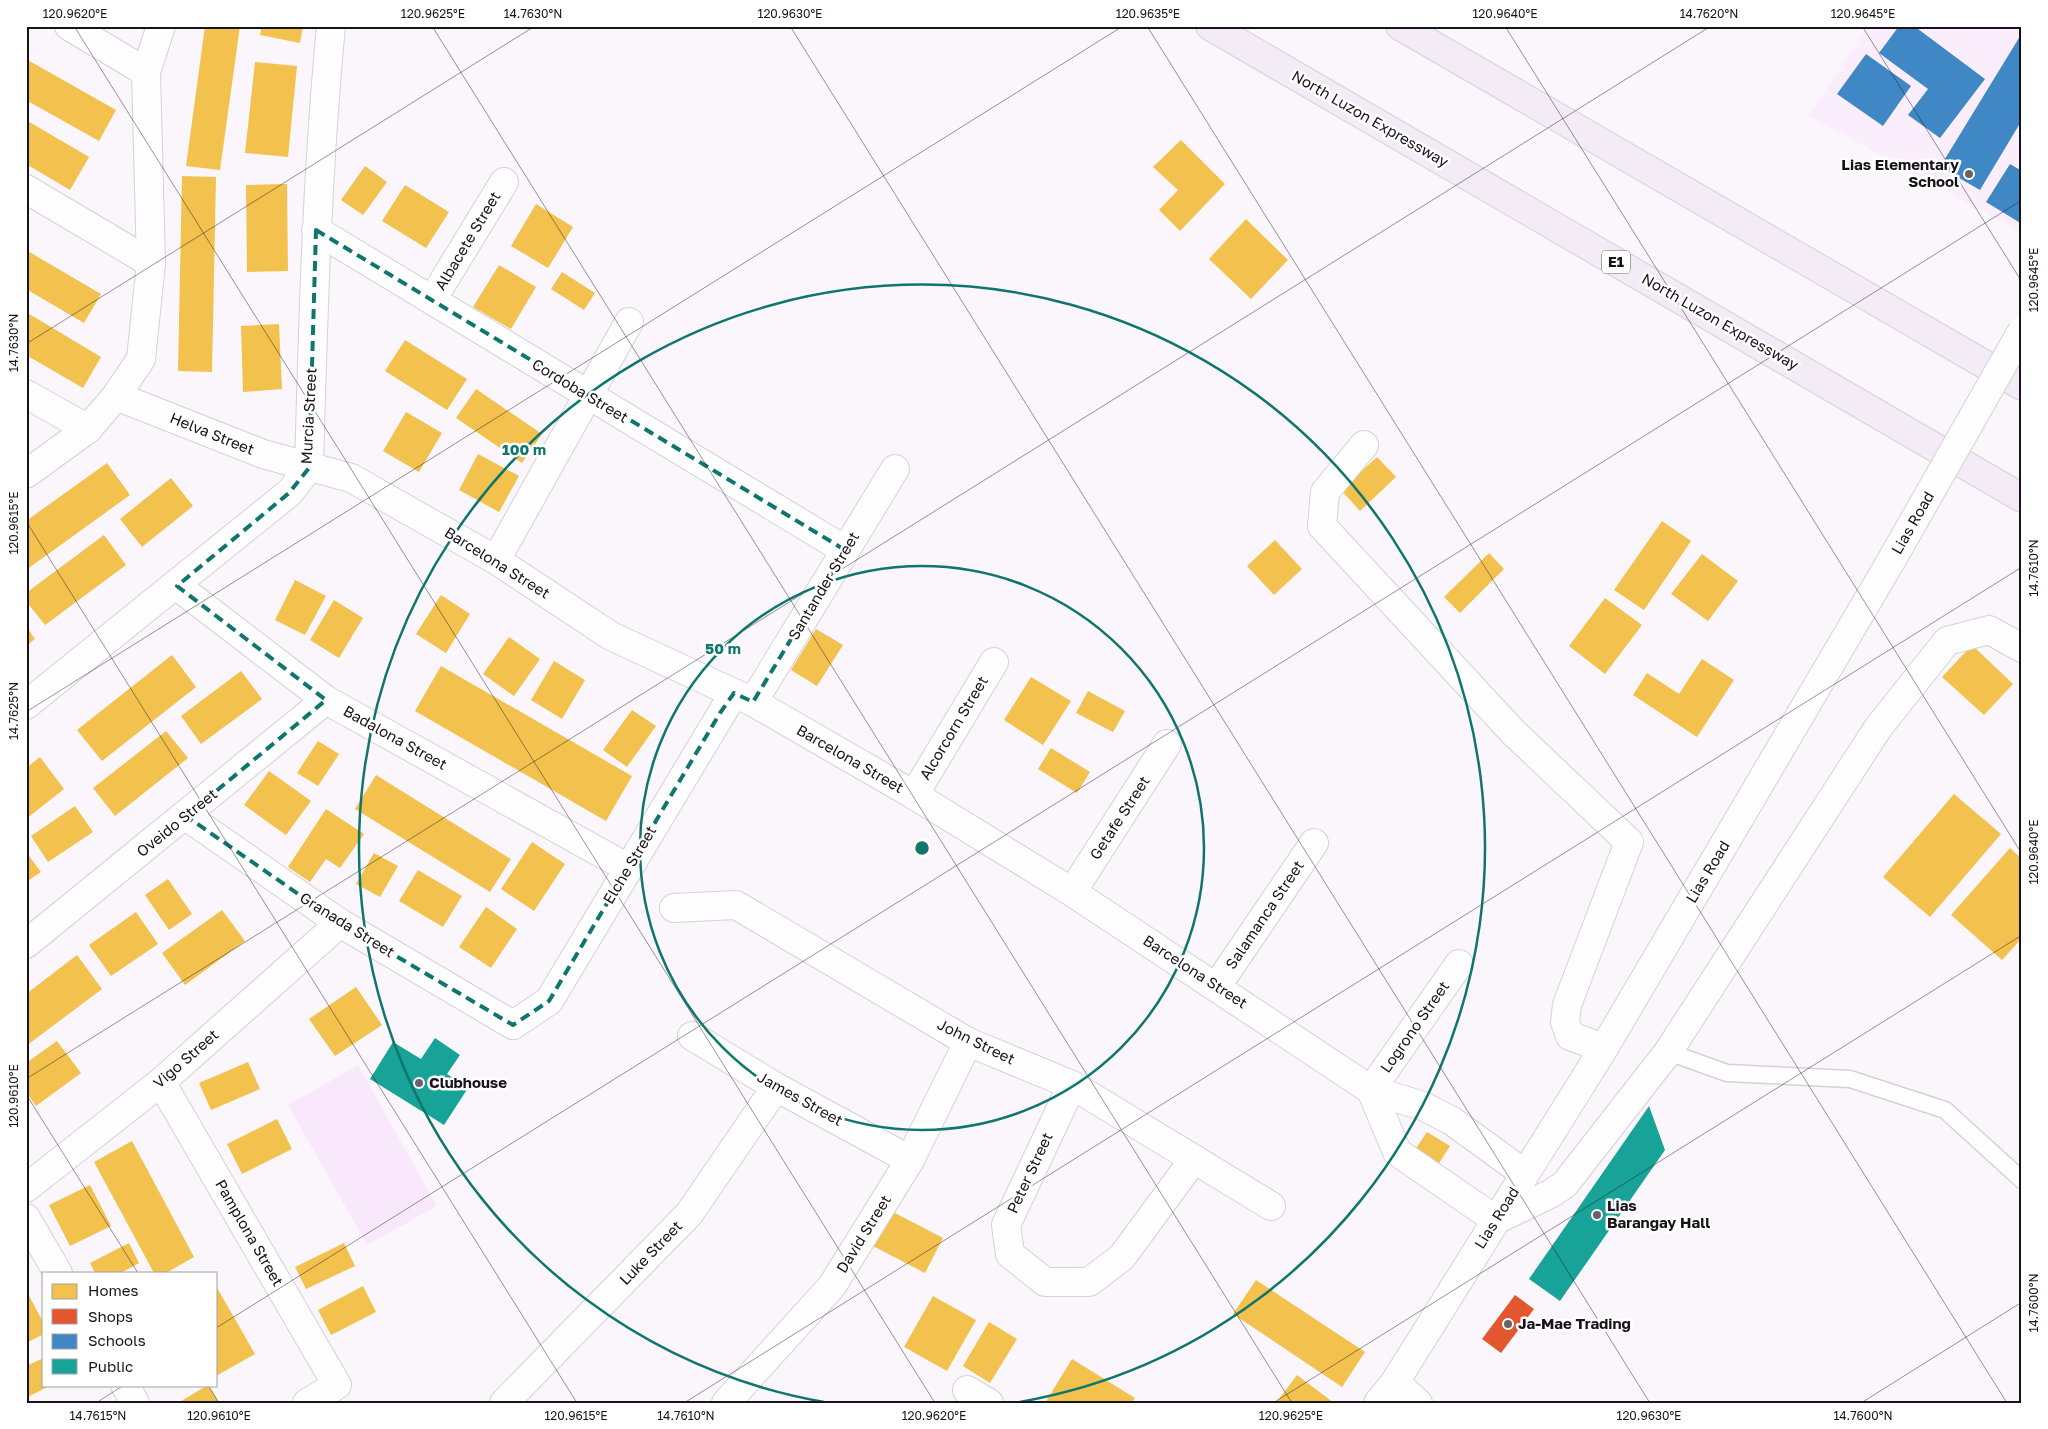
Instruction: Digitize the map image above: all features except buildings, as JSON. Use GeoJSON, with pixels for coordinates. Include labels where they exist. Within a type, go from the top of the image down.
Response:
{"type":"FeatureCollection","features":[{"type":"Feature","properties":{"kind":"highway","name":"North Luzon Expressway"},"geometry":{"type":"LineString","coordinates":[[1210,26],[2022,498]]}},
{"type":"Feature","properties":{"kind":"highway"},"geometry":{"type":"LineString","coordinates":[[1400,26],[2022,386]]}},
{"type":"Feature","properties":{"kind":"highway"},"geometry":{"type":"LineString","coordinates":[[1434,26],[1450,54]]}},
{"type":"Feature","properties":{"kind":"street"},"geometry":{"type":"LineString","coordinates":[[69,26],[146,72]]}},
{"type":"Feature","properties":{"kind":"street"},"geometry":{"type":"LineString","coordinates":[[26,474],[88,430],[116,396],[141,359],[151,263],[146,72],[161,26]]}},
{"type":"Feature","properties":{"kind":"street","name":"Murcia Street"},"geometry":{"type":"LineString","coordinates":[[26,705],[177,586],[290,493],[309,468],[316,230],[321,135],[331,26]]}},
{"type":"Feature","properties":{"kind":"street","name":"Albacete Street"},"geometry":{"type":"LineString","coordinates":[[432,300],[504,182]]}},
{"type":"Feature","properties":{"kind":"street"},"geometry":{"type":"LineString","coordinates":[[26,189],[151,263]]}},
{"type":"Feature","properties":{"kind":"street","name":"Cordoba Street"},"geometry":{"type":"LineString","coordinates":[[316,230],[589,397],[845,550]]}},
{"type":"Feature","properties":{"kind":"street"},"geometry":{"type":"LineString","coordinates":[[496,560],[589,397],[629,322]]}},
{"type":"Feature","properties":{"kind":"street","name":"Lias Road"},"geometry":{"type":"LineString","coordinates":[[1386,1393],[1604,1048],[1891,561],[2022,331]]}},
{"type":"Feature","properties":{"kind":"street"},"geometry":{"type":"LineString","coordinates":[[26,394],[88,430]]}},
{"type":"Feature","properties":{"kind":"street","name":"Helva Street"},"geometry":{"type":"LineString","coordinates":[[116,396],[263,454],[309,468]]}},
{"type":"Feature","properties":{"kind":"street"},"geometry":{"type":"LineString","coordinates":[[1364,445],[1325,492],[1322,526],[1513,732],[1630,842],[1567,1005],[1565,1022],[1570,1036],[1604,1048]]}},
{"type":"Feature","properties":{"kind":"street","name":"Barcelona Street"},"geometry":{"type":"LineString","coordinates":[[309,468],[351,478],[496,560],[611,636],[743,698],[914,795],[1072,892],[1217,986],[1371,1090],[1423,1106],[1452,1121],[1525,1174]]}},
{"type":"Feature","properties":{"kind":"street","name":"Santander Street"},"geometry":{"type":"LineString","coordinates":[[743,698],[845,550],[894,469]]}},
{"type":"Feature","properties":{"kind":"street","name":"Badalona Street"},"geometry":{"type":"LineString","coordinates":[[177,586],[326,700],[628,868]]}},
{"type":"Feature","properties":{"kind":"street"},"geometry":{"type":"LineString","coordinates":[[1371,1090],[1397,1152],[1496,1220],[1552,1193],[1565,1184],[1668,1052],[1878,728],[1947,641],[1989,630],[2022,648]]}},
{"type":"Feature","properties":{"kind":"street","name":"Alcorcorn Street"},"geometry":{"type":"LineString","coordinates":[[914,795],[994,662]]}},
{"type":"Feature","properties":{"kind":"street","name":"Elche Street"},"geometry":{"type":"LineString","coordinates":[[513,1025],[549,1001],[628,868],[743,698]]}},
{"type":"Feature","properties":{"kind":"street","name":"Oveido Street"},"geometry":{"type":"LineString","coordinates":[[26,944],[186,816],[326,700]]}},
{"type":"Feature","properties":{"kind":"street","name":"Getafe Street"},"geometry":{"type":"LineString","coordinates":[[1072,892],[1167,744]]}},
{"type":"Feature","properties":{"kind":"street","name":"Granada Street"},"geometry":{"type":"LineString","coordinates":[[186,816],[340,923],[513,1025]]}},
{"type":"Feature","properties":{"kind":"street","name":"Salamanca Street"},"geometry":{"type":"LineString","coordinates":[[1217,986],[1314,844]]}},
{"type":"Feature","properties":{"kind":"street","name":"John Street"},"geometry":{"type":"LineString","coordinates":[[674,908],[736,905],[968,1042],[1072,1085],[1271,1206]]}},
{"type":"Feature","properties":{"kind":"street","name":"Vigo Street"},"geometry":{"type":"LineString","coordinates":[[26,1188],[161,1082],[340,923]]}},
{"type":"Feature","properties":{"kind":"street","name":"Logrono Street"},"geometry":{"type":"LineString","coordinates":[[1371,1090],[1459,964]]}},
{"type":"Feature","properties":{"kind":"street","name":"James Street"},"geometry":{"type":"LineString","coordinates":[[692,1036],[776,1087],[910,1160]]}},
{"type":"Feature","properties":{"kind":"street","name":"David Street"},"geometry":{"type":"LineString","coordinates":[[726,1403],[832,1286],[910,1160],[968,1042]]}},
{"type":"Feature","properties":{"kind":"street","name":"Pamplona Street"},"geometry":{"type":"LineString","coordinates":[[161,1082],[337,1385],[306,1403]]}},
{"type":"Feature","properties":{"kind":"street","name":"Peter Street"},"geometry":{"type":"LineString","coordinates":[[1072,1085],[1006,1225],[1010,1254],[1046,1282],[1088,1282],[1122,1257],[1194,1160]]}},
{"type":"Feature","properties":{"kind":"street","name":"Luke Street"},"geometry":{"type":"LineString","coordinates":[[504,1403],[689,1214],[776,1087]]}},
{"type":"Feature","properties":{"kind":"street"},"geometry":{"type":"LineString","coordinates":[[26,1218],[57,1272]]}},
{"type":"Feature","properties":{"kind":"street"},"geometry":{"type":"LineString","coordinates":[[125,1386],[135,1403]]}},
{"type":"Feature","properties":{"kind":"street"},"geometry":{"type":"LineString","coordinates":[[1386,1393],[1418,1403]]}},
{"type":"Feature","properties":{"kind":"lane"},"geometry":{"type":"LineString","coordinates":[[1668,1052],[1728,1073],[1850,1079],[1945,1110],[2022,1180]]}},
{"type":"Feature","properties":{"kind":"highlighted area"},"geometry":{"type":"Polygon","coordinates":[[[316,230],[845,550],[753,702],[734,693],[720,713],[549,1001],[513,1025],[340,923],[186,816],[326,700],[177,586],[289,493],[309,468],[316,230]]]}},
{"type":"Feature","properties":{"kind":"shaded area","name":"Lias Elementary School"},"geometry":{"type":"Polygon","coordinates":[[[1868,26],[2022,26],[2022,233],[1809,116],[1868,26]]]}},
{"type":"Feature","properties":{"kind":"shaded area"},"geometry":{"type":"Polygon","coordinates":[[[358,1065],[437,1206],[367,1245],[288,1105],[358,1065]]]}},
{"type":"Feature","properties":{"kind":"place","name":"Lias Elementary School"},"geometry":{"type":"Point","coordinates":[1969,174]}},
{"type":"Feature","properties":{"kind":"place","name":"Clubhouse"},"geometry":{"type":"Point","coordinates":[419,1083]}},
{"type":"Feature","properties":{"kind":"place","name":"Lias Barangay Hall"},"geometry":{"type":"Point","coordinates":[1597,1215]}},
{"type":"Feature","properties":{"kind":"place","name":"Ja-Mae Trading"},"geometry":{"type":"Point","coordinates":[1508,1324]}}]}
